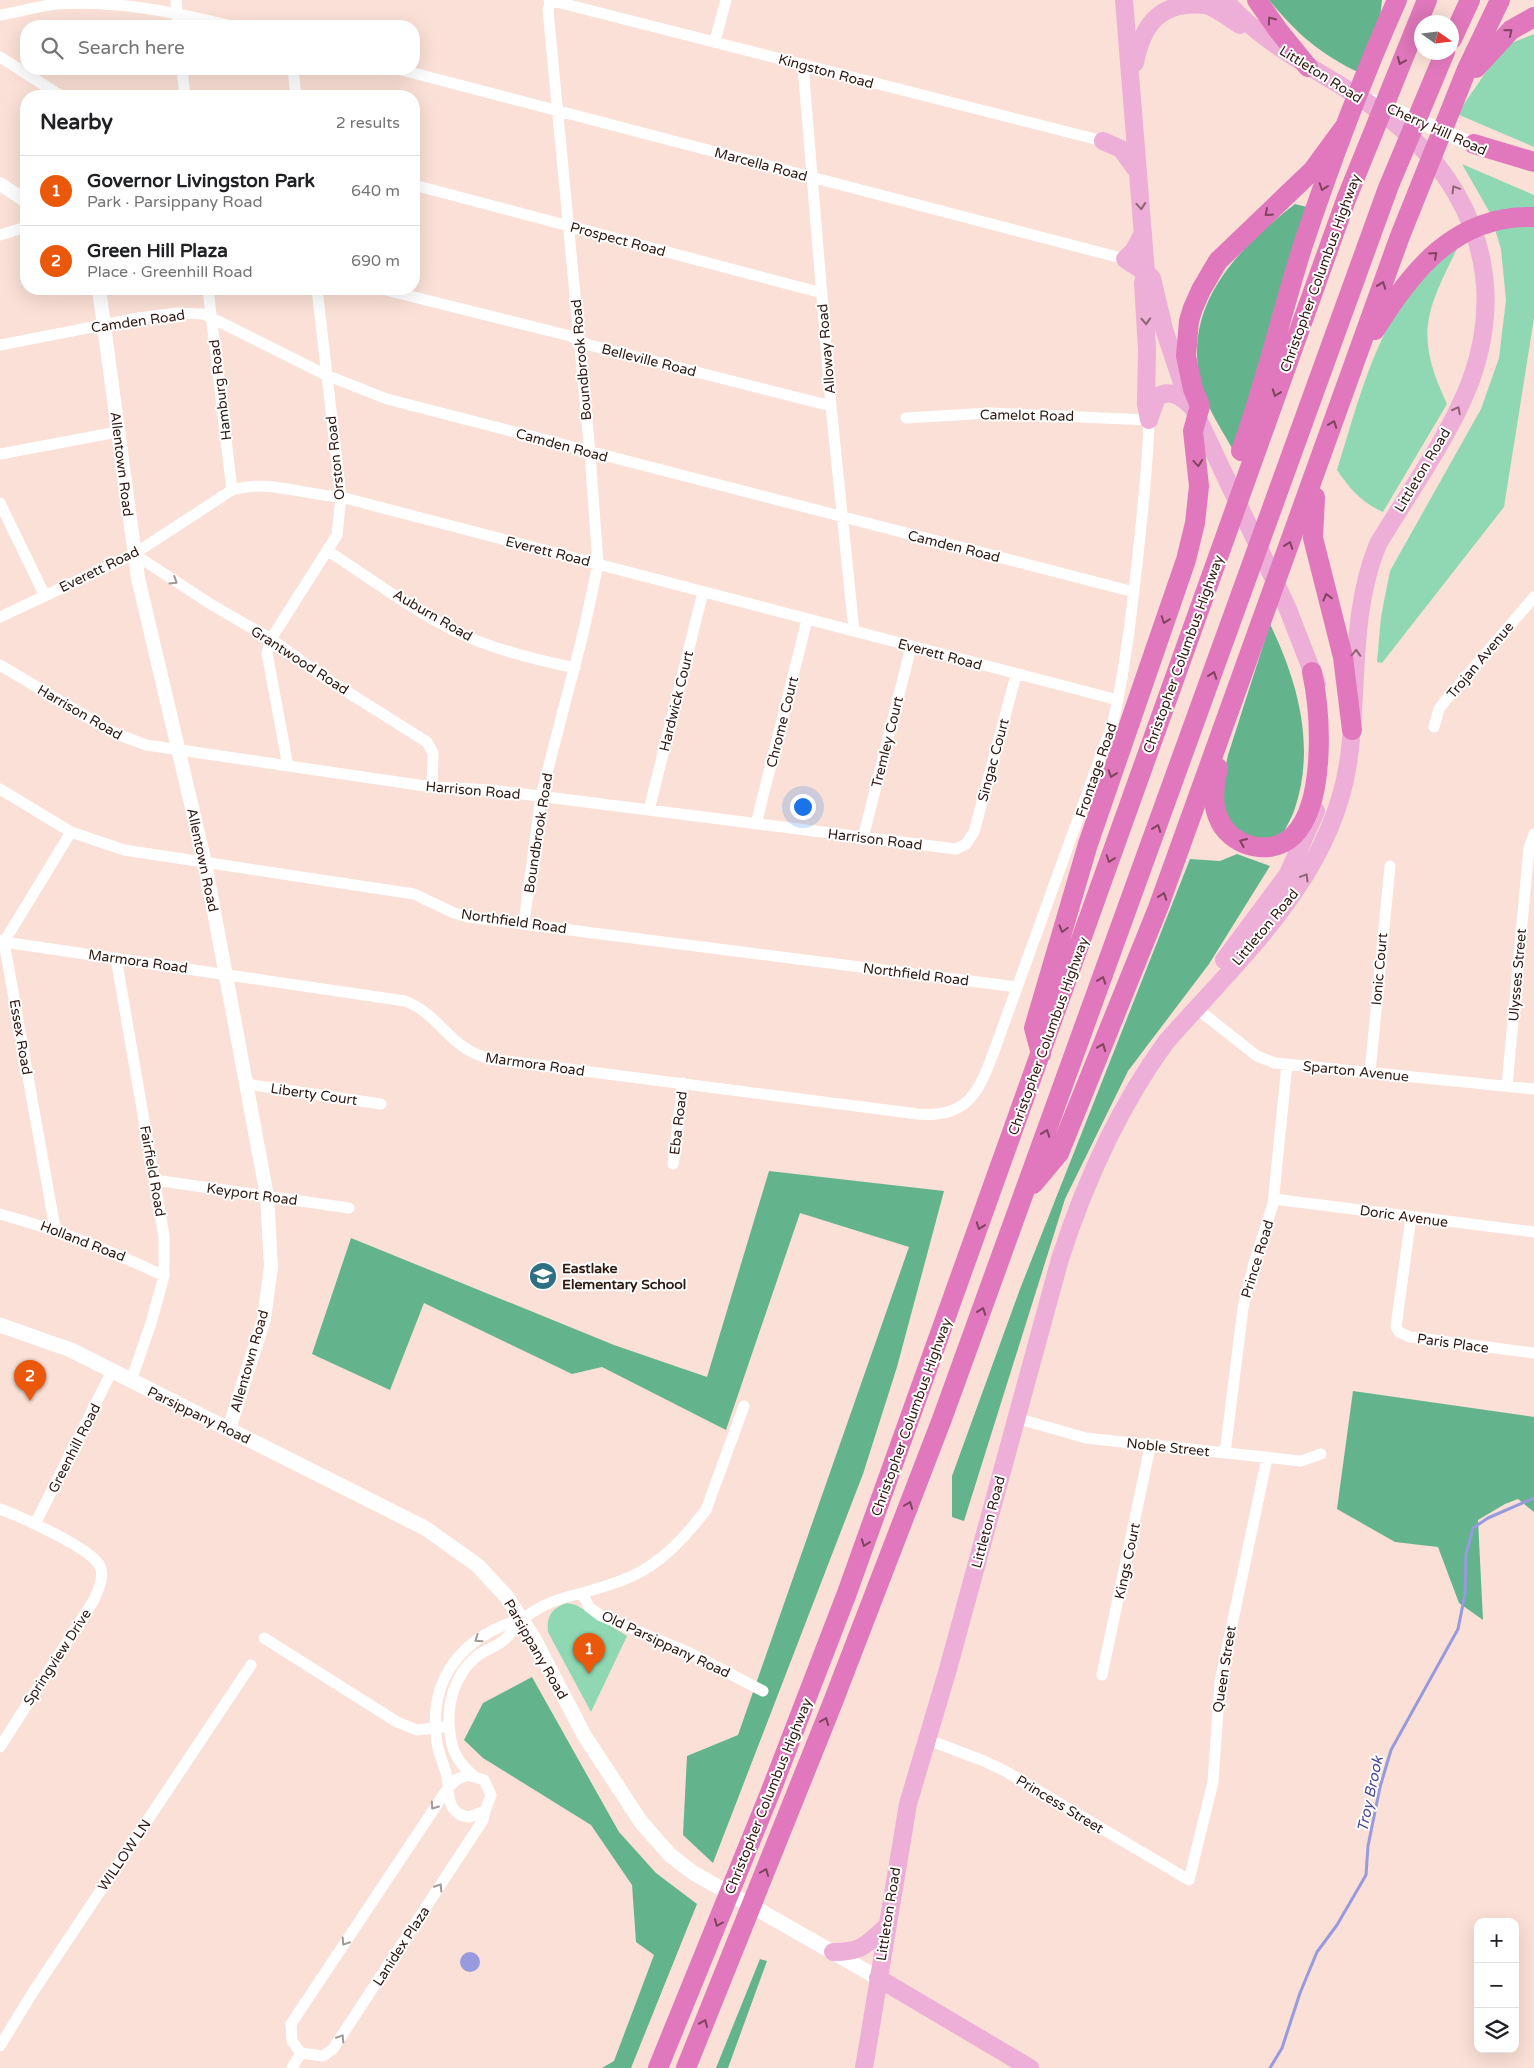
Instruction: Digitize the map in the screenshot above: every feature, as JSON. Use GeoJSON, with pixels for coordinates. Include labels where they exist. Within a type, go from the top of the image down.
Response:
{"type":"FeatureCollection","features":[{"type":"Feature","properties":{"kind":"highway"},"geometry":{"type":"LineString","coordinates":[[1257,0],[1273,24],[1308,67]]}},
{"type":"Feature","properties":{"kind":"highway"},"geometry":{"type":"LineString","coordinates":[[1376,47],[1391,0]]}},
{"type":"Feature","properties":{"kind":"highway"},"geometry":{"type":"LineString","coordinates":[[1183,651],[1219,515],[1248,432],[1302,249],[1346,125],[1376,47],[1397,0]]}},
{"type":"Feature","properties":{"kind":"highway","name":"Christopher Columbus Highway"},"geometry":{"type":"LineString","coordinates":[[658,2068],[752,1837],[840,1610],[1042,1054],[1183,651],[1347,197],[1427,0]]}},
{"type":"Feature","properties":{"kind":"highway"},"geometry":{"type":"LineString","coordinates":[[1459,24],[1470,0]]}},
{"type":"Feature","properties":{"kind":"highway"},"geometry":{"type":"LineString","coordinates":[[1024,1195],[1059,1152],[1158,908],[1400,236],[1449,112],[1500,0]]}},
{"type":"Feature","properties":{"kind":"highway"},"geometry":{"type":"LineString","coordinates":[[1449,112],[1472,72],[1486,55],[1511,30],[1534,16]]}},
{"type":"Feature","properties":{"kind":"highway","name":"Christopher Columbus Highway"},"geometry":{"type":"LineString","coordinates":[[686,2068],[857,1640],[945,1410],[1388,188],[1442,60]]}},
{"type":"Feature","properties":{"kind":"highway"},"geometry":{"type":"LineString","coordinates":[[1042,1054],[1034,1028],[1088,844],[1191,542],[1199,486],[1193,431],[1195,412],[1200,406],[1188,370],[1186,340],[1189,321],[1201,290],[1218,261],[1314,170],[1346,125]]}},
{"type":"Feature","properties":{"kind":"highway"},"geometry":{"type":"LineString","coordinates":[[1467,141],[1534,162]]}},
{"type":"Feature","properties":{"kind":"highway"},"geometry":{"type":"LineString","coordinates":[[1354,364],[1408,280],[1440,249],[1467,232],[1485,224],[1510,218],[1534,217]]}},
{"type":"Feature","properties":{"kind":"highway"},"geometry":{"type":"LineString","coordinates":[[1320,460],[1312,523],[1313,538],[1342,657],[1352,730]]}},
{"type":"Feature","properties":{"kind":"highway"},"geometry":{"type":"LineString","coordinates":[[1264,614],[1215,783],[1215,806],[1220,823],[1232,837],[1245,844],[1261,847],[1280,845],[1293,836],[1306,816],[1313,792],[1318,755],[1316,691],[1312,672]]}},
{"type":"Feature","properties":{"kind":"main road"},"geometry":{"type":"LineString","coordinates":[[1132,82],[1140,39],[1148,21],[1161,8],[1179,0],[1206,5],[1285,52]]}},
{"type":"Feature","properties":{"kind":"main road","name":"Littleton Road"},"geometry":{"type":"LineString","coordinates":[[864,2068],[908,1804],[948,1669],[1060,1260],[1082,1195],[1111,1132],[1143,1076],[1166,1042],[1285,907],[1313,863],[1331,825],[1348,766],[1352,730],[1357,630],[1371,560],[1378,544],[1453,420],[1471,381],[1478,357],[1486,305],[1486,282],[1478,242],[1468,213],[1456,190],[1439,167],[1395,124],[1375,108],[1285,52],[1246,21],[1225,0]]}},
{"type":"Feature","properties":{"kind":"main road","name":"Littleton Road"},"geometry":{"type":"LineString","coordinates":[[1122,5],[1132,82],[1146,273],[1152,278],[1164,328],[1195,412],[1287,607],[1312,672],[1319,691],[1326,742],[1322,784],[1311,825],[1288,874],[1220,965],[1196,1008]]}},
{"type":"Feature","properties":{"kind":"main road","name":"Cherry Hill Road"},"geometry":{"type":"LineString","coordinates":[[1340,86],[1534,172]]}},
{"type":"Feature","properties":{"kind":"main road"},"geometry":{"type":"LineString","coordinates":[[1103,141],[1112,142],[1122,136],[1133,114]]}},
{"type":"Feature","properties":{"kind":"main road"},"geometry":{"type":"LineString","coordinates":[[1103,141],[1121,149],[1138,171]]}},
{"type":"Feature","properties":{"kind":"main road"},"geometry":{"type":"LineString","coordinates":[[1143,233],[1134,250],[1124,259],[1146,273],[1143,283],[1147,349],[1146,404],[1149,420]]}},
{"type":"Feature","properties":{"kind":"main road"},"geometry":{"type":"LineString","coordinates":[[1149,420],[1157,397],[1164,393],[1179,396],[1195,412]]}},
{"type":"Feature","properties":{"kind":"main road","name":"Parsippany Road"},"geometry":{"type":"LineString","coordinates":[[0,1325],[71,1350],[229,1429],[425,1528],[476,1565],[496,1584],[522,1620],[584,1734],[626,1800],[646,1828],[680,1863],[786,1927],[878,1978]]}},
{"type":"Feature","properties":{"kind":"main road"},"geometry":{"type":"LineString","coordinates":[[833,1952],[850,1952],[861,1949],[886,1927]]}},
{"type":"Feature","properties":{"kind":"main road"},"geometry":{"type":"LineString","coordinates":[[878,1978],[1030,2068]]}},
{"type":"Feature","properties":{"kind":"street"},"geometry":{"type":"LineString","coordinates":[[176,0],[178,20]]}},
{"type":"Feature","properties":{"kind":"street","name":"Kingston Road"},"geometry":{"type":"LineString","coordinates":[[550,0],[715,41],[802,66],[1103,141]]}},
{"type":"Feature","properties":{"kind":"street","name":"Boundbrook Road"},"geometry":{"type":"LineString","coordinates":[[524,923],[541,796],[574,668],[598,564],[590,452],[548,10],[550,0]]}},
{"type":"Feature","properties":{"kind":"street"},"geometry":{"type":"LineString","coordinates":[[715,41],[726,0]]}},
{"type":"Feature","properties":{"kind":"street"},"geometry":{"type":"LineString","coordinates":[[0,15],[56,4],[83,3],[136,5],[206,20]]}},
{"type":"Feature","properties":{"kind":"street"},"geometry":{"type":"LineString","coordinates":[[0,56],[20,69]]}},
{"type":"Feature","properties":{"kind":"street","name":"Alloway Road"},"geometry":{"type":"LineString","coordinates":[[802,66],[831,406],[854,631]]}},
{"type":"Feature","properties":{"kind":"street"},"geometry":{"type":"LineString","coordinates":[[29,75],[53,90]]}},
{"type":"Feature","properties":{"kind":"street"},"geometry":{"type":"LineString","coordinates":[[183,75],[184,90]]}},
{"type":"Feature","properties":{"kind":"street"},"geometry":{"type":"LineString","coordinates":[[294,75],[295,90]]}},
{"type":"Feature","properties":{"kind":"street","name":"Marcella Road"},"geometry":{"type":"LineString","coordinates":[[420,75],[1124,259]]}},
{"type":"Feature","properties":{"kind":"street"},"geometry":{"type":"LineString","coordinates":[[0,184],[20,197]]}},
{"type":"Feature","properties":{"kind":"street","name":"Prospect Road"},"geometry":{"type":"LineString","coordinates":[[420,187],[822,293]]}},
{"type":"Feature","properties":{"kind":"street"},"geometry":{"type":"LineString","coordinates":[[0,235],[20,229]]}},
{"type":"Feature","properties":{"kind":"street","name":"Allentown Road"},"geometry":{"type":"LineString","coordinates":[[100,295],[134,554],[205,863],[267,1196],[270,1267],[264,1320],[229,1429]]}},
{"type":"Feature","properties":{"kind":"street","name":"Hamburg Road"},"geometry":{"type":"LineString","coordinates":[[209,295],[232,490]]}},
{"type":"Feature","properties":{"kind":"street","name":"Orston Road"},"geometry":{"type":"LineString","coordinates":[[271,639],[337,535],[341,497],[318,295]]}},
{"type":"Feature","properties":{"kind":"street","name":"Belleville Road"},"geometry":{"type":"LineString","coordinates":[[405,295],[579,340],[590,345],[831,406]]}},
{"type":"Feature","properties":{"kind":"street","name":"Camden Road"},"geometry":{"type":"LineString","coordinates":[[0,345],[177,313],[204,314],[326,375],[387,399],[1134,592]]}},
{"type":"Feature","properties":{"kind":"street","name":"Camelot Road"},"geometry":{"type":"LineString","coordinates":[[906,418],[990,413],[1149,420]]}},
{"type":"Feature","properties":{"kind":"street","name":"Frontage Road"},"geometry":{"type":"LineString","coordinates":[[968,1102],[983,1082],[1105,748],[1118,700],[1134,592],[1147,470],[1149,420]]}},
{"type":"Feature","properties":{"kind":"street"},"geometry":{"type":"LineString","coordinates":[[0,454],[117,432]]}},
{"type":"Feature","properties":{"kind":"street","name":"Everett Road"},"geometry":{"type":"LineString","coordinates":[[0,617],[134,554],[164,532],[232,490],[258,485],[341,497],[1016,675],[1118,700]]}},
{"type":"Feature","properties":{"kind":"street"},"geometry":{"type":"LineString","coordinates":[[0,504],[45,596]]}},
{"type":"Feature","properties":{"kind":"street","name":"Auburn Road"},"geometry":{"type":"LineString","coordinates":[[328,551],[444,625],[474,640],[523,656],[574,668]]}},
{"type":"Feature","properties":{"kind":"street","name":"Grantwood Road"},"geometry":{"type":"LineString","coordinates":[[134,554],[212,605],[271,639],[322,676],[427,742],[433,753],[432,787]]}},
{"type":"Feature","properties":{"kind":"street","name":"Hardwick Court"},"geometry":{"type":"LineString","coordinates":[[649,810],[703,592]]}},
{"type":"Feature","properties":{"kind":"street","name":"Trojan Avenue"},"geometry":{"type":"LineString","coordinates":[[1434,727],[1439,709],[1445,701],[1534,597]]}},
{"type":"Feature","properties":{"kind":"street","name":"Chrome Court"},"geometry":{"type":"LineString","coordinates":[[756,824],[807,620]]}},
{"type":"Feature","properties":{"kind":"street"},"geometry":{"type":"LineString","coordinates":[[271,639],[268,653],[288,766]]}},
{"type":"Feature","properties":{"kind":"street","name":"Tremley Court"},"geometry":{"type":"LineString","coordinates":[[863,838],[911,647]]}},
{"type":"Feature","properties":{"kind":"street","name":"Harrison Road"},"geometry":{"type":"LineString","coordinates":[[0,665],[114,733],[146,745],[432,787],[491,790],[956,849],[966,844]]}},
{"type":"Feature","properties":{"kind":"street","name":"Singac Court"},"geometry":{"type":"LineString","coordinates":[[966,844],[974,832],[1016,675]]}},
{"type":"Feature","properties":{"kind":"street","name":"Northfield Road"},"geometry":{"type":"LineString","coordinates":[[0,789],[70,832],[124,850],[414,894],[454,913],[468,917],[1017,987]]}},
{"type":"Feature","properties":{"kind":"street"},"geometry":{"type":"LineString","coordinates":[[2,941],[70,832]]}},
{"type":"Feature","properties":{"kind":"street","name":"Ulysses Street"},"geometry":{"type":"LineString","coordinates":[[1507,1086],[1526,876],[1529,848],[1534,834]]}},
{"type":"Feature","properties":{"kind":"street","name":"Ionic Court"},"geometry":{"type":"LineString","coordinates":[[1370,1072],[1390,866]]}},
{"type":"Feature","properties":{"kind":"street","name":"Marmora Road"},"geometry":{"type":"LineString","coordinates":[[2,941],[405,1001],[430,1015],[458,1045],[476,1055],[490,1059],[935,1115],[954,1110],[968,1102]]}},
{"type":"Feature","properties":{"kind":"street","name":"Essex Road"},"geometry":{"type":"LineString","coordinates":[[2,941],[55,1228]]}},
{"type":"Feature","properties":{"kind":"street","name":"Fairfield Road"},"geometry":{"type":"LineString","coordinates":[[116,958],[164,1236],[164,1276],[151,1323],[131,1381]]}},
{"type":"Feature","properties":{"kind":"street","name":"Sparton Avenue"},"geometry":{"type":"LineString","coordinates":[[1196,1008],[1257,1056],[1287,1064],[1534,1089]]}},
{"type":"Feature","properties":{"kind":"street","name":"Prince Road"},"geometry":{"type":"LineString","coordinates":[[1225,1453],[1243,1308],[1274,1199],[1287,1064]]}},
{"type":"Feature","properties":{"kind":"street","name":"Eba Road"},"geometry":{"type":"LineString","coordinates":[[673,1164],[683,1083]]}},
{"type":"Feature","properties":{"kind":"street","name":"Liberty Court"},"geometry":{"type":"LineString","coordinates":[[246,1084],[381,1104]]}},
{"type":"Feature","properties":{"kind":"street","name":"Keyport Road"},"geometry":{"type":"LineString","coordinates":[[155,1180],[349,1208]]}},
{"type":"Feature","properties":{"kind":"street","name":"Doric Avenue"},"geometry":{"type":"LineString","coordinates":[[1274,1199],[1534,1232]]}},
{"type":"Feature","properties":{"kind":"street","name":"Holland Road"},"geometry":{"type":"LineString","coordinates":[[0,1214],[55,1228],[111,1250],[164,1276]]}},
{"type":"Feature","properties":{"kind":"street","name":"Paris Place"},"geometry":{"type":"LineString","coordinates":[[1411,1217],[1396,1327],[1399,1332],[1410,1337],[1534,1353]]}},
{"type":"Feature","properties":{"kind":"street","name":"Greenhill Road"},"geometry":{"type":"LineString","coordinates":[[35,1524],[112,1371]]}},
{"type":"Feature","properties":{"kind":"street"},"geometry":{"type":"LineString","coordinates":[[485,1811],[469,1817],[458,1814],[451,1805],[446,1771],[437,1745],[436,1728],[440,1689],[444,1676],[458,1656],[498,1626],[522,1620],[544,1605],[630,1577],[672,1550],[706,1510],[744,1406]]}},
{"type":"Feature","properties":{"kind":"street","name":"Noble Street"},"geometry":{"type":"LineString","coordinates":[[1016,1418],[1086,1438],[1150,1447],[1301,1461],[1322,1454]]}},
{"type":"Feature","properties":{"kind":"street","name":"Kings Court"},"geometry":{"type":"LineString","coordinates":[[1102,1675],[1150,1447]]}},
{"type":"Feature","properties":{"kind":"street","name":"Queen Street"},"geometry":{"type":"LineString","coordinates":[[1189,1880],[1213,1782],[1220,1682],[1267,1458]]}},
{"type":"Feature","properties":{"kind":"street"},"geometry":{"type":"LineString","coordinates":[[0,1509],[35,1524]]}},
{"type":"Feature","properties":{"kind":"street","name":"Springview Drive"},"geometry":{"type":"LineString","coordinates":[[0,1747],[94,1600],[101,1582],[102,1573],[98,1564],[87,1552],[35,1524]]}},
{"type":"Feature","properties":{"kind":"street","name":"Old Parsippany Road"},"geometry":{"type":"LineString","coordinates":[[582,1593],[589,1607],[602,1616],[688,1652],[763,1691]]}},
{"type":"Feature","properties":{"kind":"street","name":"Lanidex Plaza"},"geometry":{"type":"LineString","coordinates":[[301,2053],[323,2056],[333,2049],[483,1820],[490,1800],[490,1790],[484,1780],[465,1769],[456,1756],[449,1726],[451,1700],[462,1674],[475,1658],[503,1641],[522,1620]]}},
{"type":"Feature","properties":{"kind":"street"},"geometry":{"type":"LineString","coordinates":[[264,1638],[397,1722],[417,1730],[449,1726]]}},
{"type":"Feature","properties":{"kind":"street","name":"WILLOW LN"},"geometry":{"type":"LineString","coordinates":[[0,2046],[33,1992],[251,1665]]}},
{"type":"Feature","properties":{"kind":"street","name":"Princess Street"},"geometry":{"type":"LineString","coordinates":[[926,1739],[1005,1771],[1189,1880]]}},
{"type":"Feature","properties":{"kind":"street"},"geometry":{"type":"LineString","coordinates":[[292,2068],[301,2053],[292,2041],[291,2024],[448,1788],[462,1776],[473,1775]]}},
{"type":"Feature","properties":{"kind":"green space"},"geometry":{"type":"Polygon","coordinates":[[[1269,0],[1382,0],[1379,27],[1360,73],[1321,51],[1289,23],[1269,0]]]}},
{"type":"Feature","properties":{"kind":"green space"},"geometry":{"type":"Polygon","coordinates":[[[1534,34],[1534,147],[1457,114],[1504,46],[1534,34]]]}},
{"type":"Feature","properties":{"kind":"green space"},"geometry":{"type":"Polygon","coordinates":[[[1462,164],[1534,195],[1534,318],[1504,507],[1382,663],[1377,662],[1381,617],[1390,571],[1481,409],[1499,358],[1506,300],[1501,249],[1490,213],[1462,164]]]}},
{"type":"Feature","properties":{"kind":"green space"},"geometry":{"type":"Polygon","coordinates":[[[1295,204],[1307,207],[1233,450],[1206,399],[1198,368],[1198,339],[1204,313],[1215,288],[1231,264],[1250,243],[1295,204]]]}},
{"type":"Feature","properties":{"kind":"green space"},"geometry":{"type":"Polygon","coordinates":[[[1457,249],[1437,291],[1428,325],[1431,360],[1447,404],[1383,512],[1368,504],[1357,494],[1337,470],[1366,378],[1378,348],[1393,319],[1410,292],[1431,269],[1457,249]]]}},
{"type":"Feature","properties":{"kind":"green space"},"geometry":{"type":"Polygon","coordinates":[[[1270,624],[1280,645],[1295,690],[1300,713],[1304,761],[1295,808],[1288,824],[1280,839],[1262,842],[1228,826],[1221,788],[1228,755],[1270,624]]]}},
{"type":"Feature","properties":{"kind":"green space"},"geometry":{"type":"Polygon","coordinates":[[[1237,854],[1270,866],[1209,964],[1128,1071],[1065,1199],[964,1521],[952,1517],[952,1476],[1020,1289],[1190,859],[1220,861],[1237,854]]]}},
{"type":"Feature","properties":{"kind":"green space"},"geometry":{"type":"Polygon","coordinates":[[[769,1171],[944,1191],[897,1367],[863,1474],[713,1863],[683,1835],[687,1756],[738,1735],[909,1247],[800,1213],[726,1430],[602,1367],[572,1374],[424,1303],[390,1390],[312,1354],[351,1238],[614,1345],[707,1377],[769,1171]]]}},
{"type":"Feature","properties":{"kind":"green space"},"geometry":{"type":"Polygon","coordinates":[[[1353,1391],[1534,1417],[1534,1512],[1518,1499],[1505,1504],[1478,1520],[1483,1620],[1459,1603],[1438,1547],[1395,1542],[1337,1509],[1353,1391]]]}},
{"type":"Feature","properties":{"kind":"green space"},"geometry":{"type":"Polygon","coordinates":[[[567,1603],[576,1605],[627,1636],[591,1712],[548,1632],[548,1621],[551,1613],[557,1607],[567,1603]]]}},
{"type":"Feature","properties":{"kind":"green space"},"geometry":{"type":"Polygon","coordinates":[[[532,1677],[619,1832],[656,1873],[697,1904],[631,2068],[602,2068],[614,2061],[654,1955],[636,1942],[632,1885],[591,1825],[483,1758],[464,1740],[483,1703],[532,1677]]]}},
{"type":"Feature","properties":{"kind":"green space"},"geometry":{"type":"Polygon","coordinates":[[[760,1959],[767,1961],[728,2068],[716,2068],[760,1959]]]}},
{"type":"Feature","properties":{"kind":"water"},"geometry":{"type":"Polygon","coordinates":[[[466,1952],[474,1952],[480,1958],[480,1966],[474,1972],[466,1972],[460,1966],[460,1958],[466,1952]]]}},
{"type":"Feature","properties":{"kind":"waterway","name":"Troy Brook"},"geometry":{"type":"LineString","coordinates":[[1270,2068],[1282,2048],[1300,1993],[1317,1952],[1337,1925],[1366,1875],[1368,1846],[1380,1787],[1391,1750],[1458,1629],[1465,1594],[1466,1554],[1473,1528],[1488,1518],[1534,1498]]}},
{"type":"Feature","properties":{"kind":"place","name":"Eastlake Elementary School"},"geometry":{"type":"Point","coordinates":[543,1276]}},
{"type":"Feature","properties":{"kind":"place","name":"Green Hill Plaza"},"geometry":{"type":"Point","coordinates":[30,1401]}},
{"type":"Feature","properties":{"kind":"place","name":"Governor Livingston Park"},"geometry":{"type":"Point","coordinates":[589,1674]}}]}
